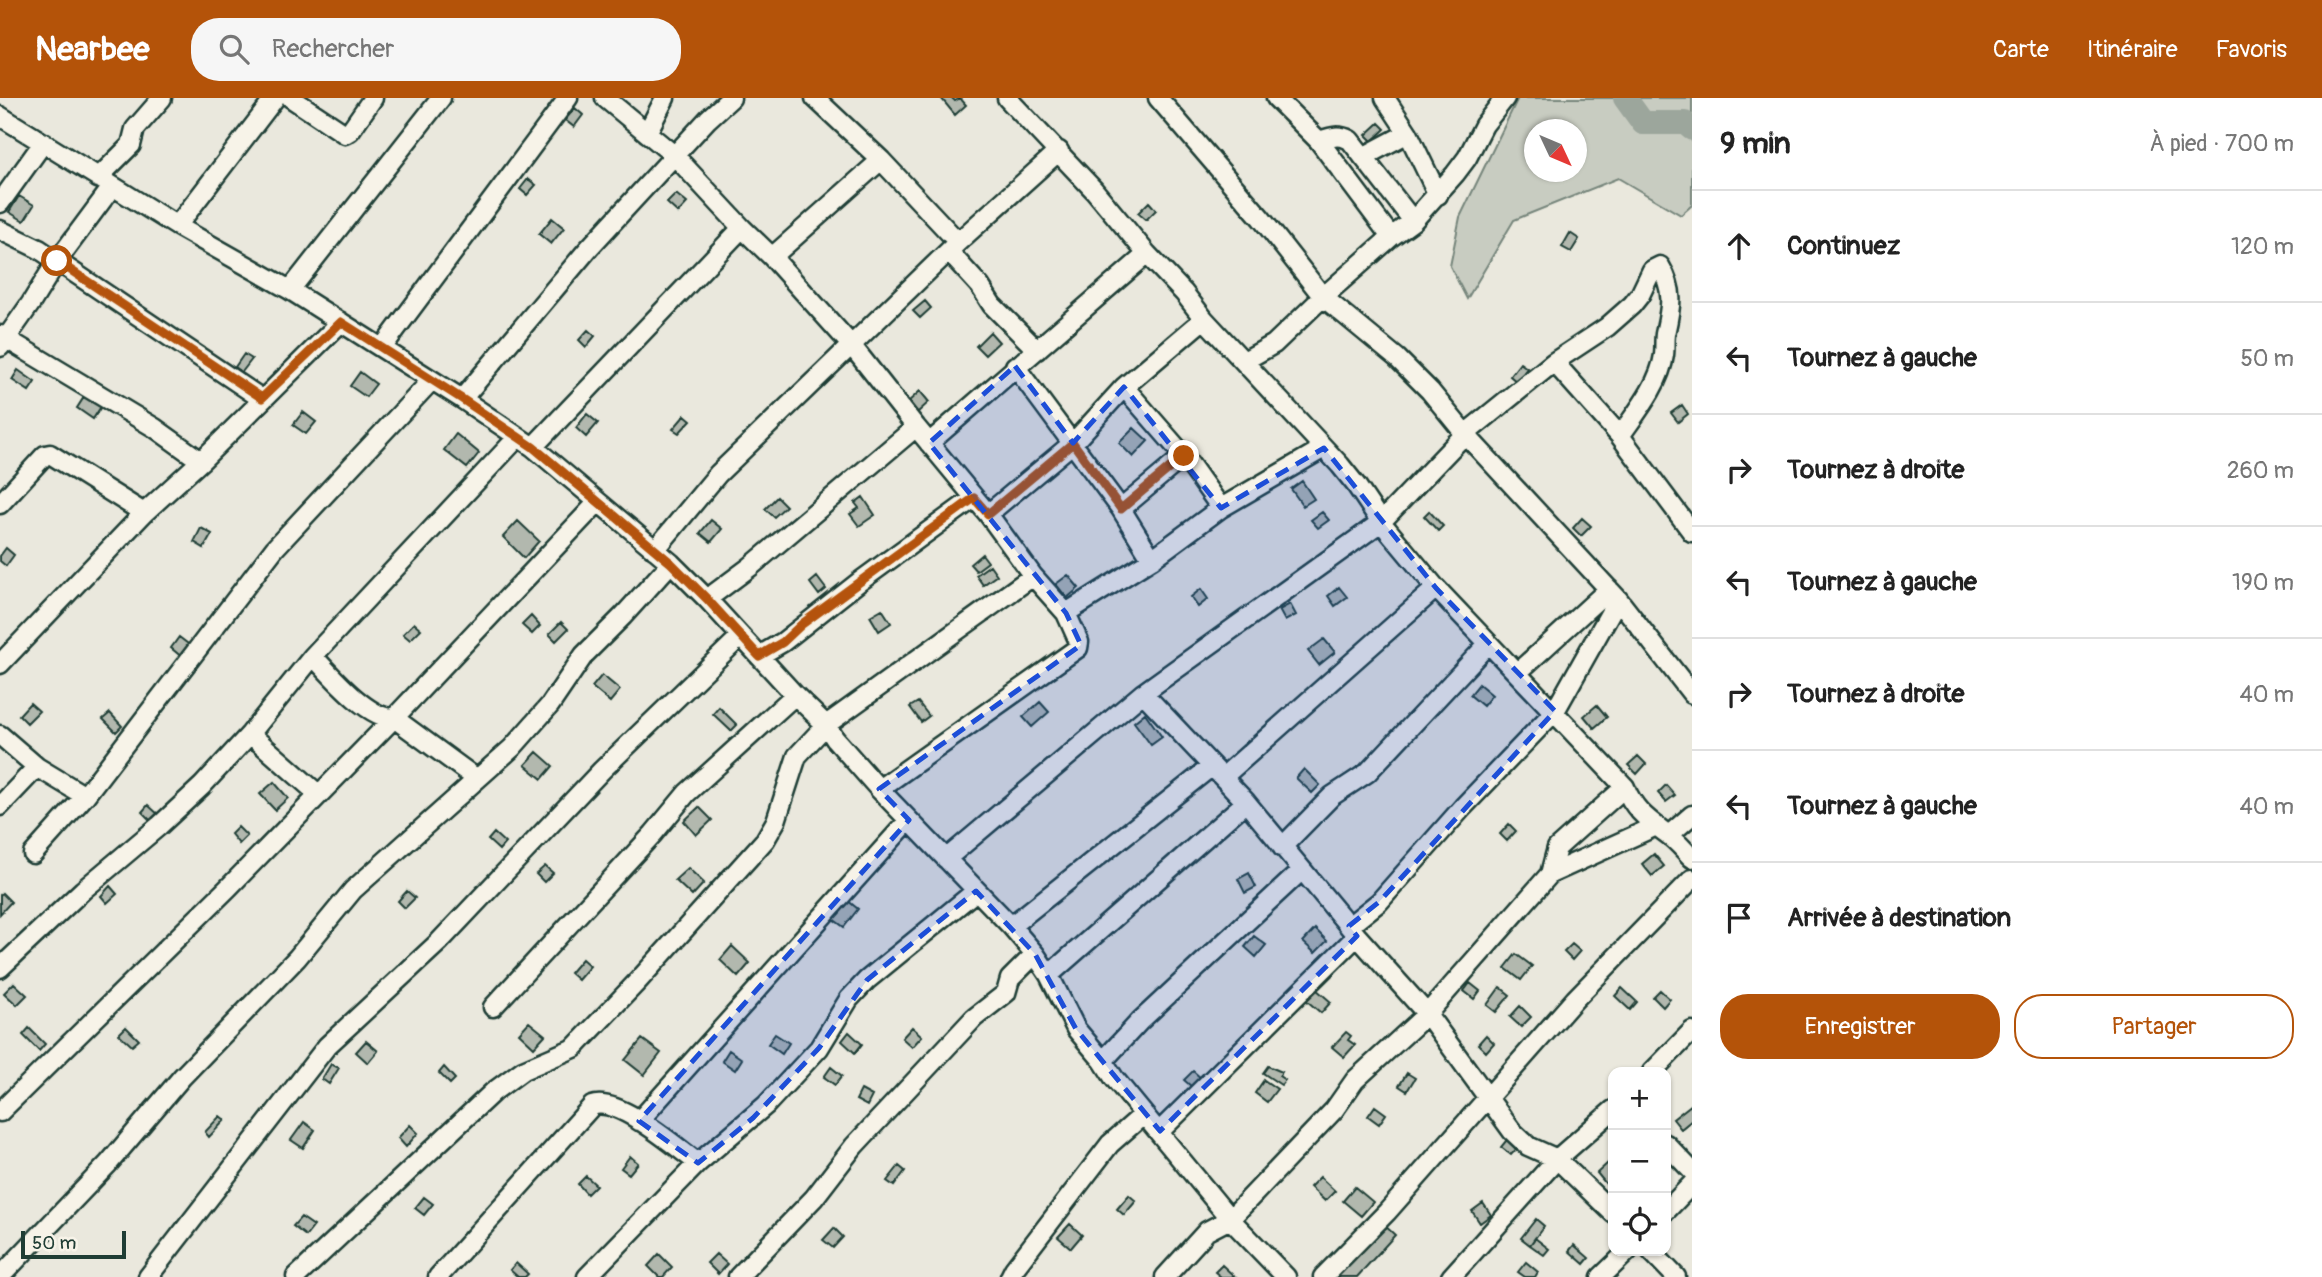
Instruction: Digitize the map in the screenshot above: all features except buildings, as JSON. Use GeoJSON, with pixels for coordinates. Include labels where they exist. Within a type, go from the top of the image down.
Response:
{"type":"FeatureCollection","features":[{"type":"Feature","properties":{"kind":"street"},"geometry":{"type":"LineString","coordinates":[[162,98],[135,129],[131,145],[105,182],[62,254],[2,341],[155,428],[201,461]]}},
{"type":"Feature","properties":{"kind":"street"},"geometry":{"type":"LineString","coordinates":[[177,226],[275,98]]}},
{"type":"Feature","properties":{"kind":"street"},"geometry":{"type":"LineString","coordinates":[[291,98],[345,134],[350,131],[373,98]]}},
{"type":"Feature","properties":{"kind":"street"},"geometry":{"type":"LineString","coordinates":[[290,290],[441,98]]}},
{"type":"Feature","properties":{"kind":"street"},"geometry":{"type":"LineString","coordinates":[[382,348],[568,98]]}},
{"type":"Feature","properties":{"kind":"street"},"geometry":{"type":"LineString","coordinates":[[605,98],[675,156],[772,257],[852,346],[988,514],[1033,576],[1066,613],[1079,642],[1078,648],[879,789]]}},
{"type":"Feature","properties":{"kind":"street"},"geometry":{"type":"LineString","coordinates":[[647,133],[664,98]]}},
{"type":"Feature","properties":{"kind":"street"},"geometry":{"type":"LineString","coordinates":[[462,399],[589,248],[731,98]]}},
{"type":"Feature","properties":{"kind":"street"},"geometry":{"type":"LineString","coordinates":[[815,98],[881,160],[954,247],[992,305],[1037,350]]}},
{"type":"Feature","properties":{"kind":"street"},"geometry":{"type":"LineString","coordinates":[[1007,98],[1029,124],[1059,151],[1204,319],[1324,448],[1436,588],[1625,787],[1633,804],[1692,858]]}},
{"type":"Feature","properties":{"kind":"street"},"geometry":{"type":"LineString","coordinates":[[1158,98],[1261,218],[1323,297],[1397,358],[1430,391],[1465,434],[1613,594],[1692,694]]}},
{"type":"Feature","properties":{"kind":"street"},"geometry":{"type":"LineString","coordinates":[[1276,98],[1319,141],[1391,237]]}},
{"type":"Feature","properties":{"kind":"street"},"geometry":{"type":"LineString","coordinates":[[1385,98],[1408,133],[1438,195]]}},
{"type":"Feature","properties":{"kind":"street"},"geometry":{"type":"LineString","coordinates":[[1244,361],[1274,344],[1323,297],[1413,221],[1467,158],[1484,125],[1505,98]]}},
{"type":"Feature","properties":{"kind":"street"},"geometry":{"type":"LineString","coordinates":[[0,116],[177,226],[290,290],[462,399],[525,442],[671,563],[826,725],[879,789],[1011,926],[1049,975],[1076,1029],[1143,1115],[1160,1132],[1230,1219],[1286,1277]]}},
{"type":"Feature","properties":{"kind":"street"},"geometry":{"type":"LineString","coordinates":[[1363,157],[1408,133]]}},
{"type":"Feature","properties":{"kind":"street"},"geometry":{"type":"LineString","coordinates":[[1319,141],[1342,136],[1358,148],[1413,221]]}},
{"type":"Feature","properties":{"kind":"street"},"geometry":{"type":"LineString","coordinates":[[0,203],[43,143]]}},
{"type":"Feature","properties":{"kind":"street"},"geometry":{"type":"LineString","coordinates":[[655,550],[718,474],[954,247],[1059,151]]}},
{"type":"Feature","properties":{"kind":"street"},"geometry":{"type":"LineString","coordinates":[[772,257],[881,160]]}},
{"type":"Feature","properties":{"kind":"street"},"geometry":{"type":"LineString","coordinates":[[0,968],[83,890],[202,786],[250,734],[313,656],[742,228]]}},
{"type":"Feature","properties":{"kind":"street"},"geometry":{"type":"LineString","coordinates":[[0,230],[39,249],[62,254],[262,398]]}},
{"type":"Feature","properties":{"kind":"street"},"geometry":{"type":"LineString","coordinates":[[929,443],[1147,254]]}},
{"type":"Feature","properties":{"kind":"street"},"geometry":{"type":"LineString","coordinates":[[946,859],[1143,693],[1381,522],[1465,434],[1554,362],[1607,327],[1632,305],[1652,271],[1660,266],[1669,284],[1672,307],[1665,336],[1664,355],[1648,396],[1620,436]]}},
{"type":"Feature","properties":{"kind":"street"},"geometry":{"type":"LineString","coordinates":[[988,514],[1073,443],[1124,387],[1204,319]]}},
{"type":"Feature","properties":{"kind":"street"},"geometry":{"type":"LineString","coordinates":[[0,664],[144,513],[201,461],[341,322]]}},
{"type":"Feature","properties":{"kind":"street"},"geometry":{"type":"LineString","coordinates":[[1554,362],[1620,436],[1692,532]]}},
{"type":"Feature","properties":{"kind":"street"},"geometry":{"type":"LineString","coordinates":[[1015,366],[1121,509],[1152,559]]}},
{"type":"Feature","properties":{"kind":"street"},"geometry":{"type":"LineString","coordinates":[[33,854],[85,796],[275,548],[432,381]]}},
{"type":"Feature","properties":{"kind":"street"},"geometry":{"type":"LineString","coordinates":[[1124,387],[1184,456],[1221,508]]}},
{"type":"Feature","properties":{"kind":"street"},"geometry":{"type":"LineString","coordinates":[[707,599],[750,567],[916,428]]}},
{"type":"Feature","properties":{"kind":"street"},"geometry":{"type":"LineString","coordinates":[[1066,613],[1152,559],[1221,508],[1324,448]]}},
{"type":"Feature","properties":{"kind":"street"},"geometry":{"type":"LineString","coordinates":[[0,505],[45,455],[50,454],[144,513]]}},
{"type":"Feature","properties":{"kind":"street"},"geometry":{"type":"LineString","coordinates":[[1121,509],[1184,456]]}},
{"type":"Feature","properties":{"kind":"street"},"geometry":{"type":"LineString","coordinates":[[759,656],[783,642],[849,589],[974,498]]}},
{"type":"Feature","properties":{"kind":"street"},"geometry":{"type":"LineString","coordinates":[[0,1112],[161,956],[394,718],[598,502]]}},
{"type":"Feature","properties":{"kind":"street"},"geometry":{"type":"LineString","coordinates":[[0,1277],[108,1164],[190,1068],[297,958],[353,890],[512,748],[550,705],[584,655],[671,563]]}},
{"type":"Feature","properties":{"kind":"street"},"geometry":{"type":"LineString","coordinates":[[296,1277],[493,1092],[523,1070],[574,1048],[629,991],[765,840],[776,821],[797,756],[826,725],[1033,576]]}},
{"type":"Feature","properties":{"kind":"street"},"geometry":{"type":"LineString","coordinates":[[1011,926],[1217,772],[1436,588]]}},
{"type":"Feature","properties":{"kind":"street"},"geometry":{"type":"LineString","coordinates":[[1518,672],[1613,594]]}},
{"type":"Feature","properties":{"kind":"street"},"geometry":{"type":"LineString","coordinates":[[1160,1132],[1353,931],[1463,807],[1555,712],[1613,594]]}},
{"type":"Feature","properties":{"kind":"street"},"geometry":{"type":"LineString","coordinates":[[148,1277],[327,1046],[439,942],[602,770],[741,636]]}},
{"type":"Feature","properties":{"kind":"street"},"geometry":{"type":"LineString","coordinates":[[1282,847],[1332,796],[1367,773],[1488,644]]}},
{"type":"Feature","properties":{"kind":"street"},"geometry":{"type":"LineString","coordinates":[[313,656],[339,685],[370,709],[384,717],[394,718],[477,779]]}},
{"type":"Feature","properties":{"kind":"street"},"geometry":{"type":"LineString","coordinates":[[1143,693],[1246,802],[1353,931],[1427,1014],[1519,1139],[1542,1154],[1557,1159],[1608,1208]]}},
{"type":"Feature","properties":{"kind":"street"},"geometry":{"type":"LineString","coordinates":[[493,1007],[653,834],[687,793],[795,695]]}},
{"type":"Feature","properties":{"kind":"street"},"geometry":{"type":"LineString","coordinates":[[250,734],[318,794]]}},
{"type":"Feature","properties":{"kind":"street"},"geometry":{"type":"LineString","coordinates":[[0,735],[37,766],[85,796]]}},
{"type":"Feature","properties":{"kind":"street"},"geometry":{"type":"LineString","coordinates":[[0,806],[37,766]]}},
{"type":"Feature","properties":{"kind":"street"},"geometry":{"type":"LineString","coordinates":[[1165,1277],[1207,1231],[1230,1219],[1334,1110],[1355,1080],[1427,1014],[1550,874],[1557,848],[1625,787]]}},
{"type":"Feature","properties":{"kind":"street"},"geometry":{"type":"LineString","coordinates":[[1049,975],[1246,802]]}},
{"type":"Feature","properties":{"kind":"street"},"geometry":{"type":"LineString","coordinates":[[1550,874],[1662,831],[1692,815]]}},
{"type":"Feature","properties":{"kind":"street"},"geometry":{"type":"LineString","coordinates":[[639,1121],[909,820]]}},
{"type":"Feature","properties":{"kind":"street"},"geometry":{"type":"LineString","coordinates":[[1103,1061],[1140,1021],[1303,870]]}},
{"type":"Feature","properties":{"kind":"street"},"geometry":{"type":"LineString","coordinates":[[1323,1277],[1387,1212],[1575,999],[1692,879]]}},
{"type":"Feature","properties":{"kind":"street"},"geometry":{"type":"LineString","coordinates":[[587,1277],[698,1163],[753,1118],[819,1048],[849,999],[867,980],[976,891]]}},
{"type":"Feature","properties":{"kind":"street"},"geometry":{"type":"LineString","coordinates":[[738,1277],[814,1198],[854,1146],[974,1018],[1006,993],[1010,979],[1035,954]]}},
{"type":"Feature","properties":{"kind":"street"},"geometry":{"type":"LineString","coordinates":[[1657,1067],[1692,1031]]}},
{"type":"Feature","properties":{"kind":"street"},"geometry":{"type":"LineString","coordinates":[[438,1277],[592,1106],[598,1103],[609,1105],[639,1121],[698,1163]]}},
{"type":"Feature","properties":{"kind":"street"},"geometry":{"type":"LineString","coordinates":[[1451,1277],[1557,1159],[1608,1114]]}},
{"type":"Feature","properties":{"kind":"street"},"geometry":{"type":"LineString","coordinates":[[1010,1277],[1110,1144],[1143,1115]]}},
{"type":"Feature","properties":{"kind":"street"},"geometry":{"type":"LineString","coordinates":[[1671,1149],[1692,1171]]}},
{"type":"Feature","properties":{"kind":"street"},"geometry":{"type":"LineString","coordinates":[[1671,1206],[1692,1184]]}},
{"type":"Feature","properties":{"kind":"street"},"geometry":{"type":"LineString","coordinates":[[1601,1277],[1623,1256]]}},
{"type":"Feature","properties":{"kind":"street"},"geometry":{"type":"LineString","coordinates":[[1656,1256],[1676,1277]]}},
{"type":"Feature","properties":{"kind":"highlighted area"},"geometry":{"type":"Polygon","coordinates":[[[1015,366],[1073,443],[1124,387],[1221,508],[1324,448],[1436,588],[1555,711],[1379,902],[1349,926],[1357,936],[1160,1131],[1076,1029],[1035,954],[976,891],[867,980],[819,1048],[753,1118],[698,1163],[639,1121],[909,820],[879,789],[1081,645],[1066,613],[929,443],[1015,366]]]}},
{"type":"Feature","properties":{"kind":"shaded area"},"geometry":{"type":"Polygon","coordinates":[[[1518,98],[1692,98],[1692,205],[1681,215],[1618,178],[1514,220],[1467,299],[1450,266],[1460,217],[1518,98]]]}},
{"type":"Feature","properties":{"kind":"waterway"},"geometry":{"type":"LineString","coordinates":[[1625,98],[1643,123],[1685,123],[1692,129]]}},
{"type":"Feature","properties":{"kind":"route"},"geometry":{"type":"LineString","coordinates":[[57,261],[262,398],[341,322],[533,447],[671,563],[759,656],[783,642],[802,624],[974,498],[988,514],[1073,443],[1121,509],[1184,456]]}}]}
